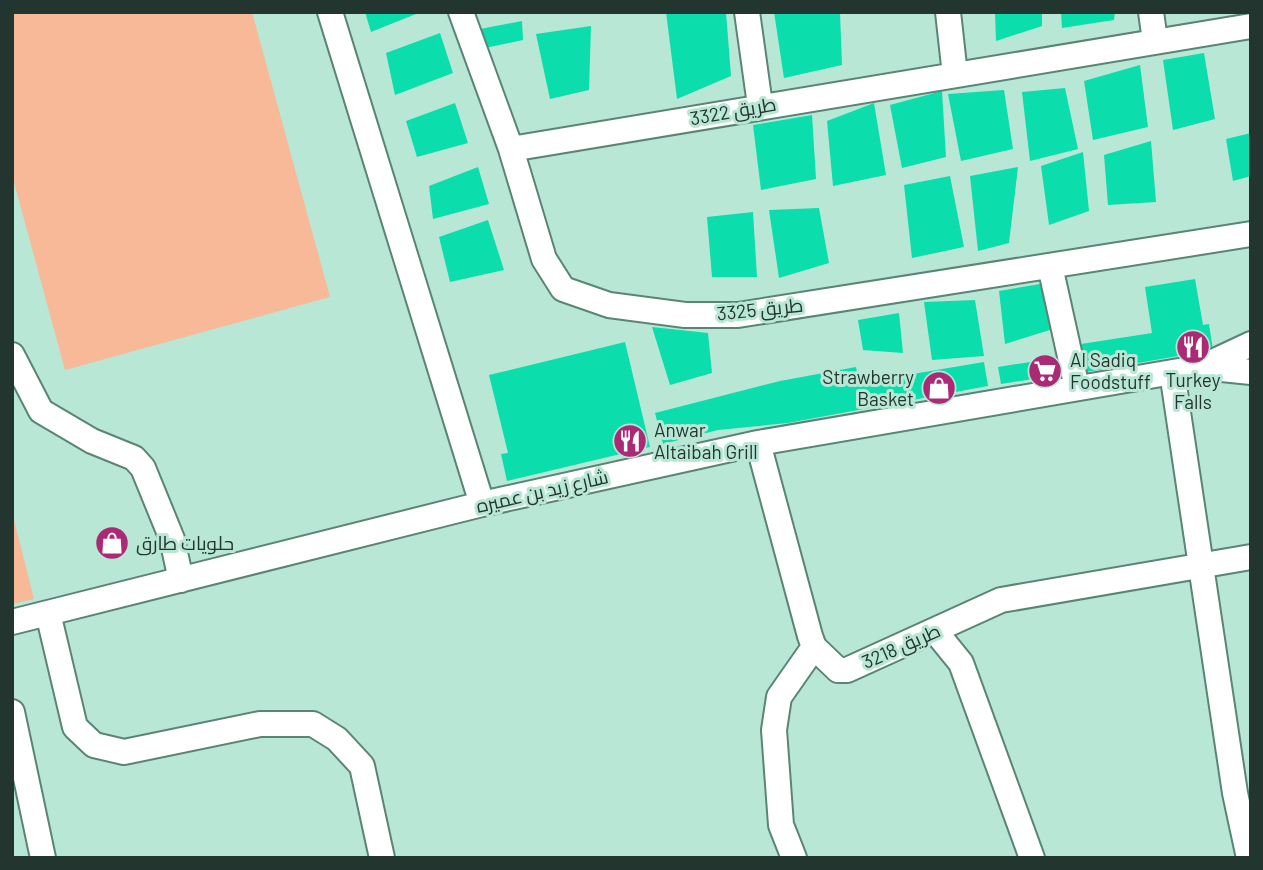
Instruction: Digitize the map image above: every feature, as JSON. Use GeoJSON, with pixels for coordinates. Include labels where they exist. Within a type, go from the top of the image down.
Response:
{"type":"FeatureCollection","features":[{"type":"Feature","properties":{"kind":"street"},"geometry":{"type":"LineString","coordinates":[[330,12],[482,504]]}},
{"type":"Feature","properties":{"kind":"street","name":"طريق 3325"},"geometry":{"type":"LineString","coordinates":[[461,12],[511,149],[544,258],[563,289],[609,305],[685,315],[738,315],[1251,234]]}},
{"type":"Feature","properties":{"kind":"street"},"geometry":{"type":"LineString","coordinates":[[747,12],[761,106]]}},
{"type":"Feature","properties":{"kind":"street"},"geometry":{"type":"LineString","coordinates":[[948,12],[955,75]]}},
{"type":"Feature","properties":{"kind":"street"},"geometry":{"type":"LineString","coordinates":[[1152,12],[1155,41]]}},
{"type":"Feature","properties":{"kind":"street","name":"طريق 3322"},"geometry":{"type":"LineString","coordinates":[[511,149],[1251,26]]}},
{"type":"Feature","properties":{"kind":"street"},"geometry":{"type":"LineString","coordinates":[[1049,266],[1077,388]]}},
{"type":"Feature","properties":{"kind":"street","name":"شارع زيد بن عميره"},"geometry":{"type":"LineString","coordinates":[[1202,367],[1251,344]]}},
{"type":"Feature","properties":{"kind":"street"},"geometry":{"type":"LineString","coordinates":[[12,355],[41,411],[92,441],[134,458],[143,468],[172,539],[181,580]]}},
{"type":"Feature","properties":{"kind":"street","name":"شارع زيد بن عميره"},"geometry":{"type":"LineString","coordinates":[[12,622],[482,504],[758,443],[1202,367],[1251,372]]}},
{"type":"Feature","properties":{"kind":"street"},"geometry":{"type":"LineString","coordinates":[[1172,372],[1202,563],[1243,791],[1249,858]]}},
{"type":"Feature","properties":{"kind":"street"},"geometry":{"type":"LineString","coordinates":[[758,443],[814,647],[779,697],[774,730],[781,825],[794,858]]}},
{"type":"Feature","properties":{"kind":"street","name":"طريق 3218"},"geometry":{"type":"LineString","coordinates":[[814,647],[829,665],[838,670],[847,670],[1001,600],[1202,563],[1251,557]]}},
{"type":"Feature","properties":{"kind":"street"},"geometry":{"type":"LineString","coordinates":[[48,613],[75,727],[94,745],[124,752],[260,724],[313,724],[337,739],[362,766],[382,858]]}},
{"type":"Feature","properties":{"kind":"street"},"geometry":{"type":"LineString","coordinates":[[934,631],[961,663],[1032,858]]}},
{"type":"Feature","properties":{"kind":"street"},"geometry":{"type":"LineString","coordinates":[[12,712],[18,770],[43,858]]}},
{"type":"Feature","properties":{"kind":"shaded area"},"geometry":{"type":"Polygon","coordinates":[[[12,12],[252,12],[330,297],[65,370],[12,175],[12,12]]]}},
{"type":"Feature","properties":{"kind":"shaded area"},"geometry":{"type":"Polygon","coordinates":[[[12,512],[34,599],[12,604],[12,512]]]}},
{"type":"Feature","properties":{"kind":"building"},"geometry":{"type":"Polygon","coordinates":[[[365,12],[421,12],[371,32],[365,12]]]}},
{"type":"Feature","properties":{"kind":"building"},"geometry":{"type":"Polygon","coordinates":[[[666,12],[726,12],[731,76],[677,99],[666,12]]]}},
{"type":"Feature","properties":{"kind":"building"},"geometry":{"type":"Polygon","coordinates":[[[774,12],[840,12],[842,65],[784,78],[774,12]]]}},
{"type":"Feature","properties":{"kind":"building"},"geometry":{"type":"Polygon","coordinates":[[[995,12],[1042,12],[1042,26],[996,41],[995,12]]]}},
{"type":"Feature","properties":{"kind":"building"},"geometry":{"type":"Polygon","coordinates":[[[1061,12],[1115,12],[1114,20],[1062,28],[1061,12]]]}},
{"type":"Feature","properties":{"kind":"building"},"geometry":{"type":"Polygon","coordinates":[[[522,21],[523,40],[485,48],[480,29],[522,21]]]}},
{"type":"Feature","properties":{"kind":"building"},"geometry":{"type":"Polygon","coordinates":[[[591,26],[589,90],[550,99],[536,34],[591,26]]]}},
{"type":"Feature","properties":{"kind":"building"},"geometry":{"type":"Polygon","coordinates":[[[440,33],[453,73],[395,95],[386,53],[440,33]]]}},
{"type":"Feature","properties":{"kind":"building"},"geometry":{"type":"Polygon","coordinates":[[[1204,53],[1215,119],[1173,130],[1163,60],[1204,53]]]}},
{"type":"Feature","properties":{"kind":"building"},"geometry":{"type":"Polygon","coordinates":[[[1140,65],[1148,127],[1093,140],[1084,81],[1140,65]]]}},
{"type":"Feature","properties":{"kind":"building"},"geometry":{"type":"Polygon","coordinates":[[[1065,88],[1078,149],[1030,161],[1022,92],[1065,88]]]}},
{"type":"Feature","properties":{"kind":"building"},"geometry":{"type":"Polygon","coordinates":[[[1004,90],[1013,149],[961,161],[948,94],[1004,90]]]}},
{"type":"Feature","properties":{"kind":"building"},"geometry":{"type":"Polygon","coordinates":[[[942,91],[946,157],[902,168],[890,105],[942,91]]]}},
{"type":"Feature","properties":{"kind":"building"},"geometry":{"type":"Polygon","coordinates":[[[455,103],[468,143],[417,157],[406,121],[455,103]]]}},
{"type":"Feature","properties":{"kind":"building"},"geometry":{"type":"Polygon","coordinates":[[[874,103],[886,175],[833,186],[827,121],[874,103]]]}},
{"type":"Feature","properties":{"kind":"building"},"geometry":{"type":"Polygon","coordinates":[[[812,115],[816,179],[761,190],[753,125],[812,115]]]}},
{"type":"Feature","properties":{"kind":"building"},"geometry":{"type":"Polygon","coordinates":[[[1251,133],[1251,176],[1233,181],[1226,139],[1251,133]]]}},
{"type":"Feature","properties":{"kind":"building"},"geometry":{"type":"Polygon","coordinates":[[[1151,141],[1156,202],[1108,205],[1104,155],[1151,141]]]}},
{"type":"Feature","properties":{"kind":"building"},"geometry":{"type":"Polygon","coordinates":[[[1083,152],[1089,211],[1049,225],[1041,166],[1083,152]]]}},
{"type":"Feature","properties":{"kind":"building"},"geometry":{"type":"Polygon","coordinates":[[[478,167],[489,204],[433,219],[429,186],[478,167]]]}},
{"type":"Feature","properties":{"kind":"building"},"geometry":{"type":"Polygon","coordinates":[[[1018,167],[1009,243],[978,251],[970,176],[1018,167]]]}},
{"type":"Feature","properties":{"kind":"building"},"geometry":{"type":"Polygon","coordinates":[[[950,176],[964,247],[912,258],[904,185],[950,176]]]}},
{"type":"Feature","properties":{"kind":"building"},"geometry":{"type":"Polygon","coordinates":[[[819,208],[829,263],[779,278],[769,210],[819,208]]]}},
{"type":"Feature","properties":{"kind":"building"},"geometry":{"type":"Polygon","coordinates":[[[753,212],[757,277],[712,277],[707,217],[753,212]]]}},
{"type":"Feature","properties":{"kind":"building"},"geometry":{"type":"Polygon","coordinates":[[[488,220],[504,270],[450,282],[439,237],[488,220]]]}},
{"type":"Feature","properties":{"kind":"building"},"geometry":{"type":"Polygon","coordinates":[[[1195,279],[1203,325],[1209,324],[1213,350],[1086,372],[1081,344],[1152,333],[1145,287],[1195,279]]]}},
{"type":"Feature","properties":{"kind":"building"},"geometry":{"type":"Polygon","coordinates":[[[1040,284],[1053,329],[1005,344],[999,291],[1040,284]]]}},
{"type":"Feature","properties":{"kind":"building"},"geometry":{"type":"Polygon","coordinates":[[[975,300],[984,356],[932,360],[924,302],[975,300]]]}},
{"type":"Feature","properties":{"kind":"building"},"geometry":{"type":"Polygon","coordinates":[[[899,313],[903,353],[863,350],[858,320],[899,313]]]}},
{"type":"Feature","properties":{"kind":"building"},"geometry":{"type":"Polygon","coordinates":[[[652,327],[708,333],[712,373],[670,385],[652,327]]]}},
{"type":"Feature","properties":{"kind":"building"},"geometry":{"type":"Polygon","coordinates":[[[625,342],[650,447],[507,481],[501,454],[508,453],[489,375],[625,342]]]}},
{"type":"Feature","properties":{"kind":"building"},"geometry":{"type":"Polygon","coordinates":[[[1049,359],[1052,376],[1001,384],[998,367],[1049,359]]]}},
{"type":"Feature","properties":{"kind":"building"},"geometry":{"type":"Polygon","coordinates":[[[984,362],[988,386],[788,423],[718,430],[663,444],[655,413],[780,381],[856,367],[859,383],[984,362]]]}},
{"type":"Feature","properties":{"kind":"place","name":"Turkey Falls"},"geometry":{"type":"Point","coordinates":[1193,347]}},
{"type":"Feature","properties":{"kind":"place","name":"Al Sadiq Foodstuff"},"geometry":{"type":"Point","coordinates":[1045,371]}},
{"type":"Feature","properties":{"kind":"place","name":"Strawberry Basket"},"geometry":{"type":"Point","coordinates":[939,388]}},
{"type":"Feature","properties":{"kind":"place","name":"Anwar Altaibah Grill"},"geometry":{"type":"Point","coordinates":[630,441]}},
{"type":"Feature","properties":{"kind":"place","name":"حلويات طارق"},"geometry":{"type":"Point","coordinates":[112,543]}}]}
